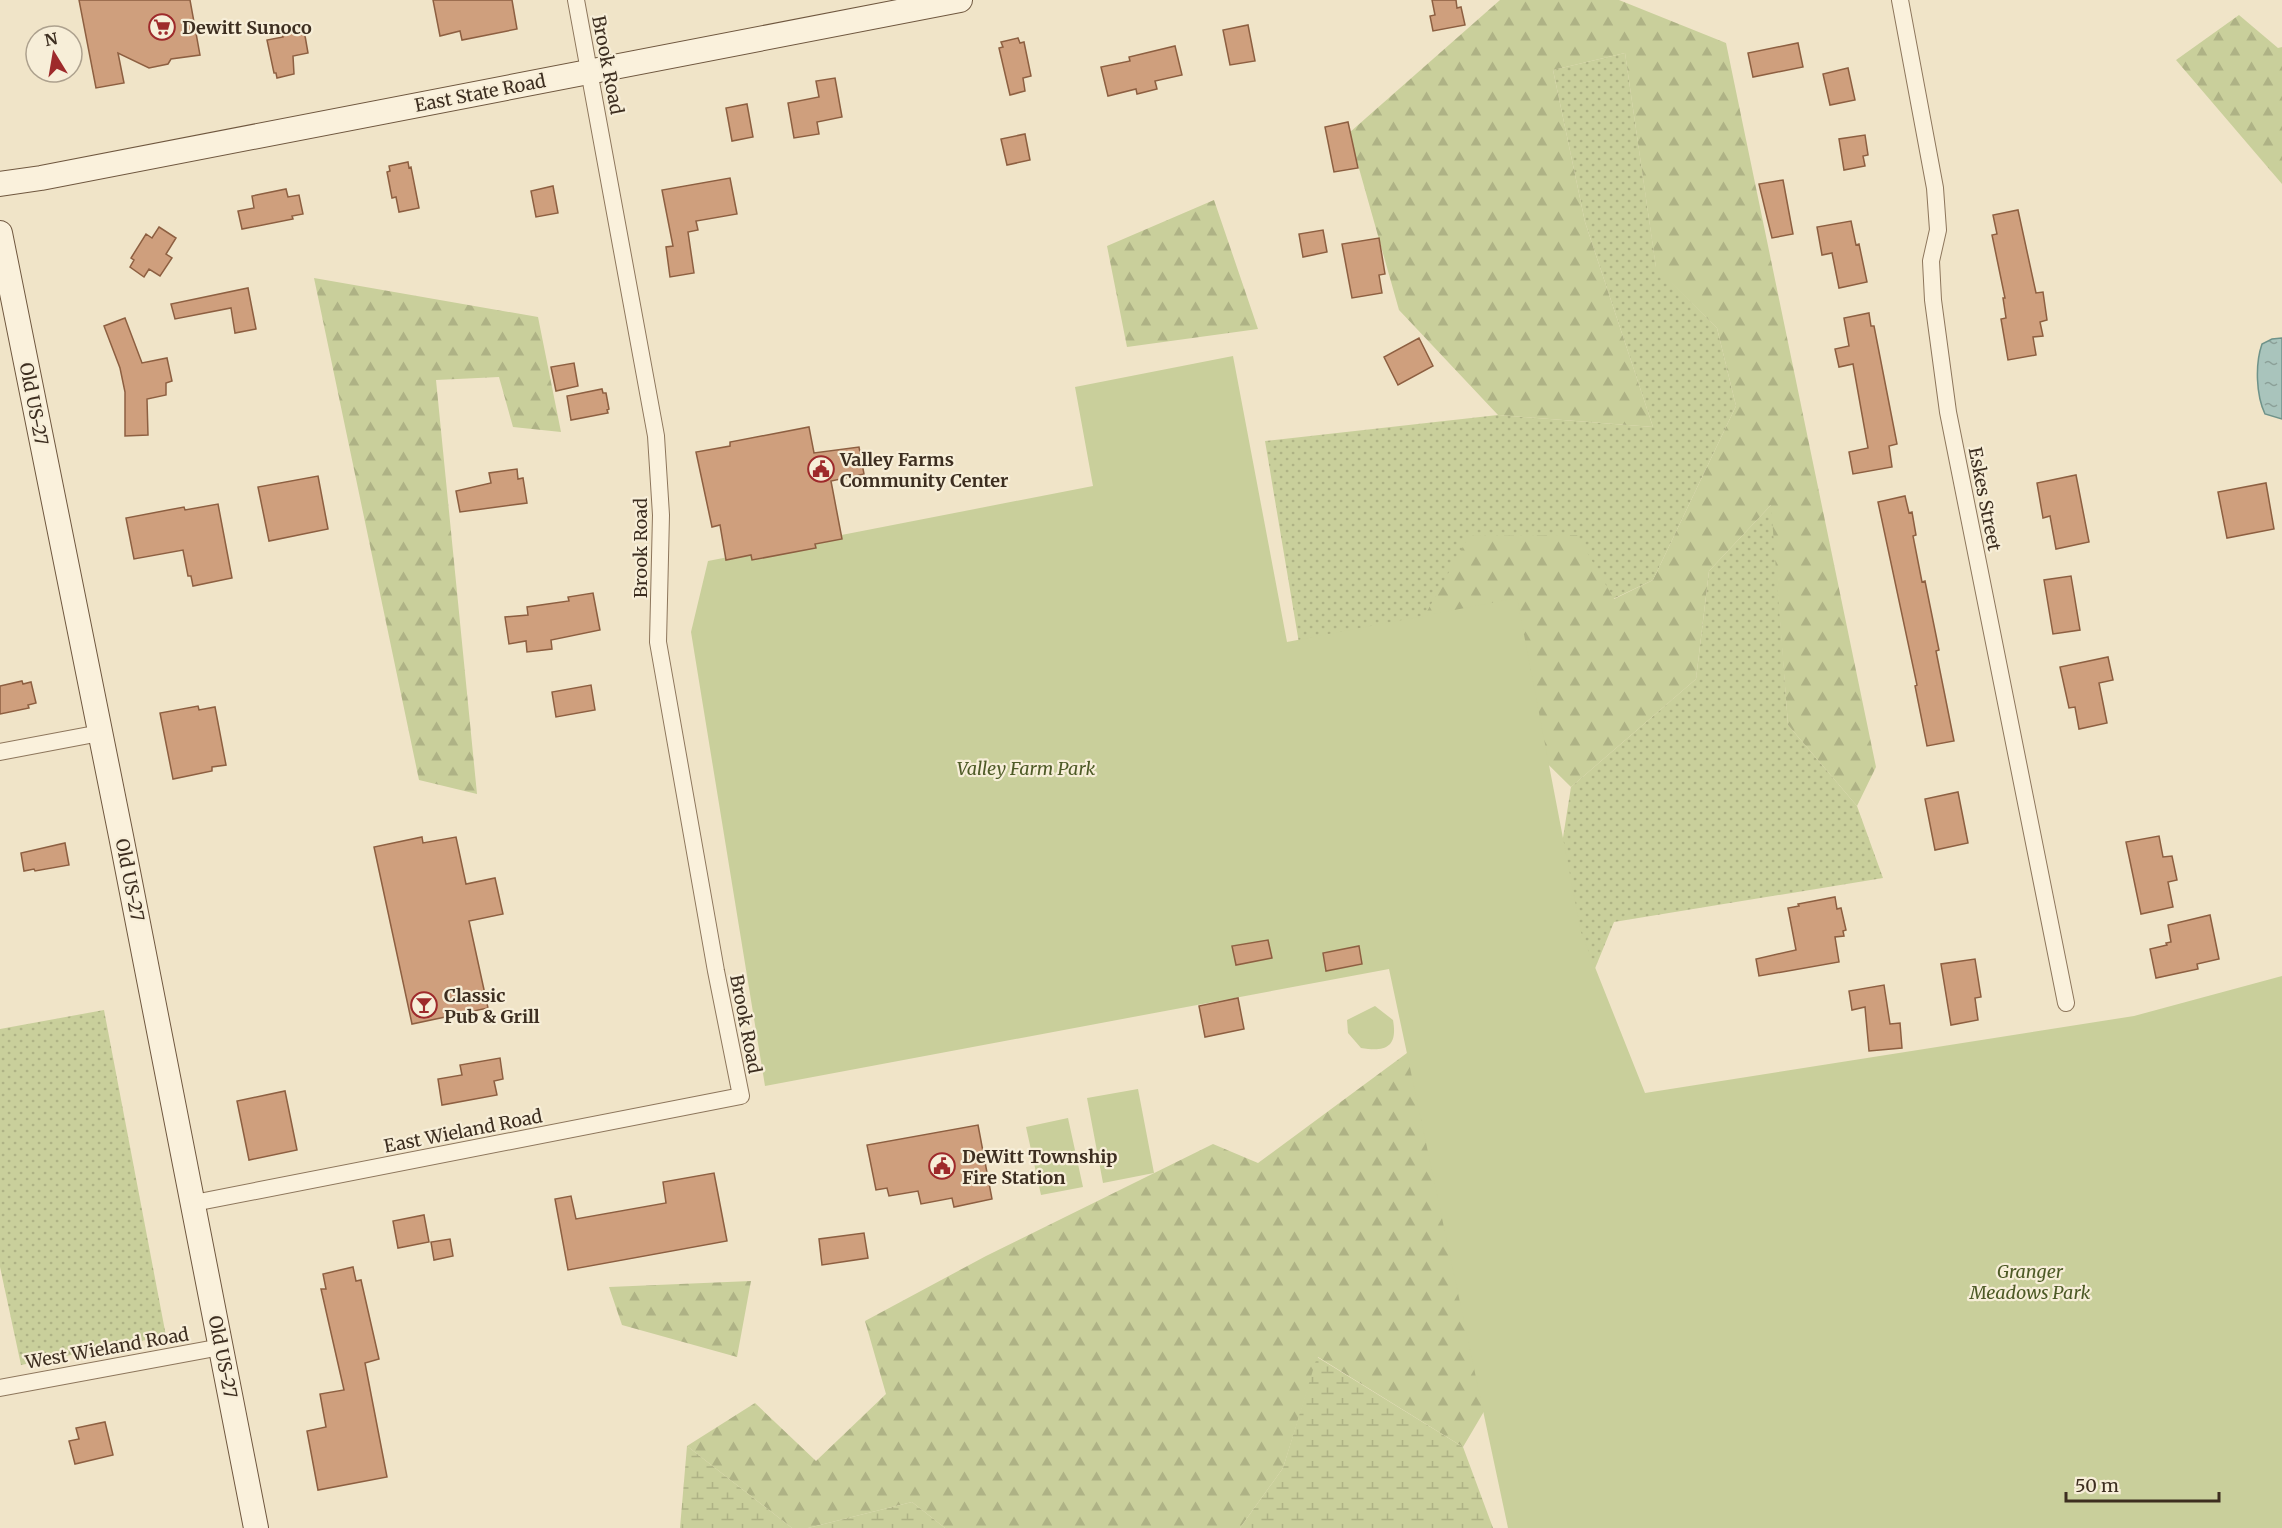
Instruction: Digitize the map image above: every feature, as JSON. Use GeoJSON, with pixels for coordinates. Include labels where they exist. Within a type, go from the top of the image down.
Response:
{"type":"FeatureCollection","features":[{"type":"Feature","properties":{"kind":"main road","name":"East State Road"},"geometry":{"type":"LineString","coordinates":[[0,184],[41,178],[960,0]]}},
{"type":"Feature","properties":{"kind":"main road","name":"Old US-27"},"geometry":{"type":"LineString","coordinates":[[0,233],[194,1203],[256,1528]]}},
{"type":"Feature","properties":{"kind":"street","name":"Brook Road"},"geometry":{"type":"LineString","coordinates":[[576,0],[656,436],[661,515],[658,642],[716,970],[741,1096]]}},
{"type":"Feature","properties":{"kind":"street","name":"Eskes Street"},"geometry":{"type":"LineString","coordinates":[[1900,0],[1935,188],[1938,230],[1931,261],[1933,300],[1948,412],[2066,1003]]}},
{"type":"Feature","properties":{"kind":"street"},"geometry":{"type":"LineString","coordinates":[[0,752],[100,733]]}},
{"type":"Feature","properties":{"kind":"street","name":"East Wieland Road"},"geometry":{"type":"LineString","coordinates":[[194,1203],[741,1096]]}},
{"type":"Feature","properties":{"kind":"street","name":"West Wieland Road"},"geometry":{"type":"LineString","coordinates":[[0,1388],[221,1347]]}},
{"type":"Feature","properties":{"kind":"green space"},"geometry":{"type":"Polygon","coordinates":[[[1500,0],[1619,0],[1726,43],[1876,767],[1857,806],[1788,725],[1771,505],[1709,571],[1696,679],[1571,787],[1415,633],[1469,536],[1577,535],[1614,599],[1653,580],[1736,406],[1717,328],[1656,268],[1625,53],[1553,70],[1585,222],[1653,427],[1498,415],[1399,310],[1349,133],[1500,0]]]}},
{"type":"Feature","properties":{"kind":"green space"},"geometry":{"type":"Polygon","coordinates":[[[2239,15],[2278,48],[2282,47],[2282,184],[2176,60],[2239,15]]]}},
{"type":"Feature","properties":{"kind":"green space"},"geometry":{"type":"Polygon","coordinates":[[[1625,53],[1656,267],[1717,328],[1736,406],[1653,580],[1613,599],[1415,633],[1302,661],[1265,441],[1498,415],[1653,427],[1585,222],[1553,70],[1625,53]]]}},
{"type":"Feature","properties":{"kind":"green space"},"geometry":{"type":"Polygon","coordinates":[[[1214,200],[1258,329],[1127,347],[1107,246],[1214,200]]]}},
{"type":"Feature","properties":{"kind":"green space"},"geometry":{"type":"Polygon","coordinates":[[[314,278],[538,317],[561,432],[513,427],[499,377],[436,380],[477,794],[419,780],[314,278]]]}},
{"type":"Feature","properties":{"kind":"green space"},"geometry":{"type":"Polygon","coordinates":[[[1233,356],[1287,642],[1517,598],[1581,932],[1645,1093],[2134,1016],[2282,976],[2282,1528],[1508,1528],[1389,969],[765,1086],[691,632],[708,561],[1093,486],[1075,387],[1233,356]]]}},
{"type":"Feature","properties":{"kind":"green space"},"geometry":{"type":"Polygon","coordinates":[[[1772,504],[1788,725],[1857,806],[1883,878],[1614,922],[1587,988],[1545,951],[1571,787],[1696,679],[1709,571],[1772,504]]]}},
{"type":"Feature","properties":{"kind":"green space"},"geometry":{"type":"Polygon","coordinates":[[[1545,951],[1499,1386],[1463,1447],[1318,1357],[1283,1468],[1240,1528],[945,1528],[912,1502],[808,1528],[792,1528],[687,1446],[755,1403],[816,1461],[886,1394],[865,1321],[986,1256],[1213,1144],[1258,1163],[1545,951]]]}},
{"type":"Feature","properties":{"kind":"green space"},"geometry":{"type":"Polygon","coordinates":[[[1375,1006],[1393,1020],[1393,1037],[1388,1046],[1383,1048],[1361,1048],[1348,1033],[1347,1020],[1375,1006]]]}},
{"type":"Feature","properties":{"kind":"green space"},"geometry":{"type":"Polygon","coordinates":[[[104,1010],[166,1336],[21,1365],[0,1267],[0,1029],[104,1010]]]}},
{"type":"Feature","properties":{"kind":"green space"},"geometry":{"type":"Polygon","coordinates":[[[1138,1089],[1154,1173],[1103,1183],[1087,1098],[1138,1089]]]}},
{"type":"Feature","properties":{"kind":"green space"},"geometry":{"type":"Polygon","coordinates":[[[1068,1118],[1083,1187],[1041,1195],[1026,1127],[1068,1118]]]}},
{"type":"Feature","properties":{"kind":"green space"},"geometry":{"type":"Polygon","coordinates":[[[751,1281],[737,1357],[622,1325],[609,1287],[751,1281]]]}},
{"type":"Feature","properties":{"kind":"green space"},"geometry":{"type":"Polygon","coordinates":[[[1317,1357],[1463,1447],[1493,1528],[1240,1528],[1283,1468],[1317,1357]]]}},
{"type":"Feature","properties":{"kind":"green space"},"geometry":{"type":"Polygon","coordinates":[[[687,1446],[792,1528],[680,1528],[687,1446]]]}},
{"type":"Feature","properties":{"kind":"green space"},"geometry":{"type":"Polygon","coordinates":[[[912,1502],[945,1528],[808,1528],[912,1502]]]}},
{"type":"Feature","properties":{"kind":"water"},"geometry":{"type":"Polygon","coordinates":[[[2282,338],[2282,419],[2265,414],[2258,389],[2258,370],[2262,344],[2272,339],[2282,338]]]}},
{"type":"Feature","properties":{"kind":"building"},"geometry":{"type":"Polygon","coordinates":[[[79,0],[190,0],[200,55],[171,59],[168,64],[149,68],[118,53],[124,83],[96,88],[79,0]]]}},
{"type":"Feature","properties":{"kind":"building"},"geometry":{"type":"Polygon","coordinates":[[[433,0],[512,0],[517,29],[462,40],[460,31],[440,36],[433,0]]]}},
{"type":"Feature","properties":{"kind":"building"},"geometry":{"type":"Polygon","coordinates":[[[1432,0],[1456,0],[1457,8],[1461,7],[1465,25],[1433,31],[1430,16],[1435,15],[1432,0]]]}},
{"type":"Feature","properties":{"kind":"building"},"geometry":{"type":"Polygon","coordinates":[[[1248,25],[1255,61],[1230,65],[1223,30],[1248,25]]]}},
{"type":"Feature","properties":{"kind":"building"},"geometry":{"type":"Polygon","coordinates":[[[304,30],[308,53],[293,56],[294,74],[277,78],[267,40],[283,37],[282,34],[304,30]]]}},
{"type":"Feature","properties":{"kind":"building"},"geometry":{"type":"Polygon","coordinates":[[[1018,38],[1020,43],[1024,42],[1031,76],[1023,78],[1025,91],[1010,95],[999,48],[1003,47],[1001,42],[1018,38]]]}},
{"type":"Feature","properties":{"kind":"building"},"geometry":{"type":"Polygon","coordinates":[[[1798,43],[1803,67],[1753,77],[1748,53],[1798,43]]]}},
{"type":"Feature","properties":{"kind":"building"},"geometry":{"type":"Polygon","coordinates":[[[1175,46],[1182,75],[1155,81],[1157,89],[1137,94],[1136,89],[1108,96],[1101,67],[1130,61],[1129,57],[1175,46]]]}},
{"type":"Feature","properties":{"kind":"building"},"geometry":{"type":"Polygon","coordinates":[[[1848,68],[1855,100],[1830,105],[1823,74],[1848,68]]]}},
{"type":"Feature","properties":{"kind":"building"},"geometry":{"type":"Polygon","coordinates":[[[835,78],[842,117],[817,122],[819,134],[794,138],[788,103],[819,97],[816,81],[835,78]]]}},
{"type":"Feature","properties":{"kind":"building"},"geometry":{"type":"Polygon","coordinates":[[[747,104],[753,137],[732,141],[726,108],[747,104]]]}},
{"type":"Feature","properties":{"kind":"building"},"geometry":{"type":"Polygon","coordinates":[[[1348,122],[1358,168],[1334,172],[1325,127],[1348,122]]]}},
{"type":"Feature","properties":{"kind":"building"},"geometry":{"type":"Polygon","coordinates":[[[1025,134],[1030,160],[1007,165],[1001,139],[1025,134]]]}},
{"type":"Feature","properties":{"kind":"building"},"geometry":{"type":"Polygon","coordinates":[[[1865,135],[1868,155],[1863,156],[1865,166],[1844,170],[1839,139],[1865,135]]]}},
{"type":"Feature","properties":{"kind":"building"},"geometry":{"type":"Polygon","coordinates":[[[408,162],[419,208],[399,212],[396,197],[392,198],[387,172],[390,171],[389,166],[408,162]]]}},
{"type":"Feature","properties":{"kind":"building"},"geometry":{"type":"Polygon","coordinates":[[[730,178],[737,214],[696,221],[698,230],[688,232],[694,273],[670,277],[666,247],[673,246],[662,190],[730,178]]]}},
{"type":"Feature","properties":{"kind":"building"},"geometry":{"type":"Polygon","coordinates":[[[1783,180],[1793,234],[1772,238],[1759,184],[1783,180]]]}},
{"type":"Feature","properties":{"kind":"building"},"geometry":{"type":"Polygon","coordinates":[[[553,186],[558,213],[536,217],[531,191],[553,186]]]}},
{"type":"Feature","properties":{"kind":"building"},"geometry":{"type":"Polygon","coordinates":[[[286,189],[288,197],[299,195],[303,214],[292,216],[293,219],[242,229],[238,211],[254,208],[252,196],[286,189]]]}},
{"type":"Feature","properties":{"kind":"building"},"geometry":{"type":"Polygon","coordinates":[[[2018,210],[2036,293],[2043,292],[2047,320],[2040,322],[2043,336],[2033,337],[2036,355],[2008,360],[2001,319],[2006,318],[2003,298],[2005,298],[1992,235],[1997,234],[1993,215],[2018,210]]]}},
{"type":"Feature","properties":{"kind":"building"},"geometry":{"type":"Polygon","coordinates":[[[1851,221],[1856,245],[1859,244],[1867,282],[1839,288],[1832,253],[1822,255],[1817,227],[1851,221]]]}},
{"type":"Feature","properties":{"kind":"building"},"geometry":{"type":"Polygon","coordinates":[[[159,227],[176,238],[166,254],[172,258],[160,276],[149,269],[144,277],[130,267],[134,260],[131,258],[146,234],[152,238],[159,227]]]}},
{"type":"Feature","properties":{"kind":"building"},"geometry":{"type":"Polygon","coordinates":[[[1323,230],[1327,252],[1303,257],[1299,234],[1323,230]]]}},
{"type":"Feature","properties":{"kind":"building"},"geometry":{"type":"Polygon","coordinates":[[[1379,238],[1385,274],[1379,275],[1382,293],[1352,298],[1342,244],[1379,238]]]}},
{"type":"Feature","properties":{"kind":"building"},"geometry":{"type":"Polygon","coordinates":[[[248,288],[256,329],[235,333],[231,308],[175,319],[171,304],[248,288]]]}},
{"type":"Feature","properties":{"kind":"building"},"geometry":{"type":"Polygon","coordinates":[[[1869,313],[1871,326],[1874,326],[1897,444],[1889,446],[1892,467],[1853,474],[1849,452],[1868,448],[1853,364],[1839,367],[1835,349],[1849,346],[1844,318],[1869,313]]]}},
{"type":"Feature","properties":{"kind":"building"},"geometry":{"type":"Polygon","coordinates":[[[125,318],[142,363],[167,358],[172,381],[166,383],[166,395],[147,399],[148,435],[125,436],[125,392],[120,368],[104,326],[125,318]]]}},
{"type":"Feature","properties":{"kind":"building"},"geometry":{"type":"Polygon","coordinates":[[[1419,338],[1433,366],[1398,385],[1384,357],[1419,338]]]}},
{"type":"Feature","properties":{"kind":"building"},"geometry":{"type":"Polygon","coordinates":[[[574,363],[578,386],[556,391],[551,367],[574,363]]]}},
{"type":"Feature","properties":{"kind":"building"},"geometry":{"type":"Polygon","coordinates":[[[602,389],[603,393],[606,393],[608,413],[571,420],[567,396],[602,389]]]}},
{"type":"Feature","properties":{"kind":"building"},"geometry":{"type":"Polygon","coordinates":[[[809,427],[814,453],[859,447],[864,474],[831,481],[842,539],[815,544],[816,548],[752,560],[751,555],[726,560],[720,525],[712,527],[696,452],[730,446],[730,442],[809,427]]]}},
{"type":"Feature","properties":{"kind":"building"},"geometry":{"type":"Polygon","coordinates":[[[517,469],[518,479],[523,478],[527,503],[460,512],[456,491],[491,483],[489,473],[517,469]]]}},
{"type":"Feature","properties":{"kind":"building"},"geometry":{"type":"Polygon","coordinates":[[[2076,475],[2089,542],[2056,549],[2050,516],[2043,518],[2037,483],[2076,475]]]}},
{"type":"Feature","properties":{"kind":"building"},"geometry":{"type":"Polygon","coordinates":[[[318,476],[328,529],[269,541],[258,487],[318,476]]]}},
{"type":"Feature","properties":{"kind":"building"},"geometry":{"type":"Polygon","coordinates":[[[2266,483],[2274,529],[2227,538],[2218,492],[2266,483]]]}},
{"type":"Feature","properties":{"kind":"building"},"geometry":{"type":"Polygon","coordinates":[[[1905,496],[1909,513],[1912,512],[1916,535],[1913,536],[1939,650],[1936,651],[1954,741],[1927,746],[1915,686],[1917,685],[1878,502],[1905,496]]]}},
{"type":"Feature","properties":{"kind":"building"},"geometry":{"type":"Polygon","coordinates":[[[218,504],[232,578],[193,586],[191,576],[188,576],[183,550],[134,559],[126,518],[184,507],[185,510],[218,504]]]}},
{"type":"Feature","properties":{"kind":"building"},"geometry":{"type":"Polygon","coordinates":[[[2071,576],[2080,630],[2053,634],[2044,580],[2071,576]]]}},
{"type":"Feature","properties":{"kind":"building"},"geometry":{"type":"Polygon","coordinates":[[[593,593],[600,630],[551,640],[552,649],[527,652],[526,641],[509,644],[505,617],[528,615],[527,607],[569,601],[568,597],[593,593]]]}},
{"type":"Feature","properties":{"kind":"building"},"geometry":{"type":"Polygon","coordinates":[[[2108,657],[2113,680],[2099,683],[2107,723],[2079,729],[2075,707],[2069,708],[2060,667],[2108,657]]]}},
{"type":"Feature","properties":{"kind":"building"},"geometry":{"type":"Polygon","coordinates":[[[22,681],[23,684],[31,682],[36,703],[28,705],[29,708],[0,714],[0,686],[22,681]]]}},
{"type":"Feature","properties":{"kind":"building"},"geometry":{"type":"Polygon","coordinates":[[[591,685],[595,710],[556,717],[552,692],[591,685]]]}},
{"type":"Feature","properties":{"kind":"building"},"geometry":{"type":"Polygon","coordinates":[[[198,706],[199,710],[215,707],[226,765],[212,767],[212,771],[173,779],[160,713],[198,706]]]}},
{"type":"Feature","properties":{"kind":"building"},"geometry":{"type":"Polygon","coordinates":[[[1958,792],[1968,843],[1935,850],[1925,799],[1958,792]]]}},
{"type":"Feature","properties":{"kind":"building"},"geometry":{"type":"Polygon","coordinates":[[[2159,836],[2163,857],[2172,856],[2177,880],[2168,882],[2173,907],[2141,914],[2126,842],[2159,836]]]}},
{"type":"Feature","properties":{"kind":"building"},"geometry":{"type":"Polygon","coordinates":[[[422,837],[423,843],[456,837],[466,884],[495,878],[503,914],[469,921],[488,1008],[412,1024],[374,847],[422,837]]]}},
{"type":"Feature","properties":{"kind":"building"},"geometry":{"type":"Polygon","coordinates":[[[65,843],[69,865],[24,871],[21,853],[65,843]]]}},
{"type":"Feature","properties":{"kind":"building"},"geometry":{"type":"Polygon","coordinates":[[[1835,897],[1837,909],[1841,908],[1846,930],[1843,931],[1844,936],[1835,937],[1839,962],[1759,976],[1756,959],[1796,950],[1788,908],[1835,897]]]}},
{"type":"Feature","properties":{"kind":"building"},"geometry":{"type":"Polygon","coordinates":[[[2210,915],[2219,959],[2197,964],[2198,969],[2156,978],[2150,949],[2171,942],[2168,925],[2210,915]]]}},
{"type":"Feature","properties":{"kind":"building"},"geometry":{"type":"Polygon","coordinates":[[[1268,940],[1272,958],[1236,965],[1232,946],[1268,940]]]}},
{"type":"Feature","properties":{"kind":"building"},"geometry":{"type":"Polygon","coordinates":[[[1359,946],[1362,964],[1326,971],[1323,953],[1359,946]]]}},
{"type":"Feature","properties":{"kind":"building"},"geometry":{"type":"Polygon","coordinates":[[[1975,959],[1981,997],[1975,998],[1978,1020],[1951,1025],[1941,964],[1975,959]]]}},
{"type":"Feature","properties":{"kind":"building"},"geometry":{"type":"Polygon","coordinates":[[[1884,985],[1890,1024],[1900,1023],[1902,1048],[1869,1051],[1865,1007],[1852,1010],[1849,991],[1884,985]]]}},
{"type":"Feature","properties":{"kind":"building"},"geometry":{"type":"Polygon","coordinates":[[[1238,998],[1244,1029],[1205,1037],[1199,1006],[1238,998]]]}},
{"type":"Feature","properties":{"kind":"building"},"geometry":{"type":"Polygon","coordinates":[[[500,1058],[503,1079],[494,1081],[497,1095],[442,1105],[438,1079],[462,1075],[460,1065],[500,1058]]]}},
{"type":"Feature","properties":{"kind":"building"},"geometry":{"type":"Polygon","coordinates":[[[285,1091],[297,1150],[249,1160],[237,1101],[285,1091]]]}},
{"type":"Feature","properties":{"kind":"building"},"geometry":{"type":"Polygon","coordinates":[[[978,1125],[992,1199],[954,1207],[952,1198],[921,1204],[918,1191],[889,1196],[887,1188],[876,1190],[867,1145],[978,1125]]]}},
{"type":"Feature","properties":{"kind":"building"},"geometry":{"type":"Polygon","coordinates":[[[714,1173],[727,1241],[568,1270],[555,1199],[571,1196],[576,1219],[666,1203],[663,1182],[714,1173]]]}},
{"type":"Feature","properties":{"kind":"building"},"geometry":{"type":"Polygon","coordinates":[[[424,1215],[429,1242],[398,1248],[393,1221],[424,1215]]]}},
{"type":"Feature","properties":{"kind":"building"},"geometry":{"type":"Polygon","coordinates":[[[864,1233],[868,1258],[822,1265],[819,1239],[864,1233]]]}},
{"type":"Feature","properties":{"kind":"building"},"geometry":{"type":"Polygon","coordinates":[[[450,1239],[453,1256],[434,1260],[431,1242],[450,1239]]]}},
{"type":"Feature","properties":{"kind":"building"},"geometry":{"type":"Polygon","coordinates":[[[353,1267],[356,1281],[361,1280],[379,1359],[365,1363],[387,1477],[318,1490],[307,1431],[326,1427],[320,1394],[344,1390],[321,1289],[326,1289],[323,1274],[353,1267]]]}},
{"type":"Feature","properties":{"kind":"building"},"geometry":{"type":"Polygon","coordinates":[[[105,1422],[113,1455],[75,1464],[69,1441],[79,1439],[76,1428],[105,1422]]]}},
{"type":"Feature","properties":{"kind":"place","name":"Dewitt Sunoco"},"geometry":{"type":"Point","coordinates":[162,27]}},
{"type":"Feature","properties":{"kind":"place","name":"Valley Farms Community Center"},"geometry":{"type":"Point","coordinates":[821,469]}},
{"type":"Feature","properties":{"kind":"place","name":"Classic Pub & Grill"},"geometry":{"type":"Point","coordinates":[424,1005]}},
{"type":"Feature","properties":{"kind":"place","name":"DeWitt Township Fire Station"},"geometry":{"type":"Point","coordinates":[942,1166]}},
{"type":"Feature","properties":{"kind":"park label","name":"Valley Farm Park"},"geometry":{"type":"Point","coordinates":[1026,768]}},
{"type":"Feature","properties":{"kind":"park label","name":"Granger Meadows Park"},"geometry":{"type":"Point","coordinates":[2030,1281]}}]}
